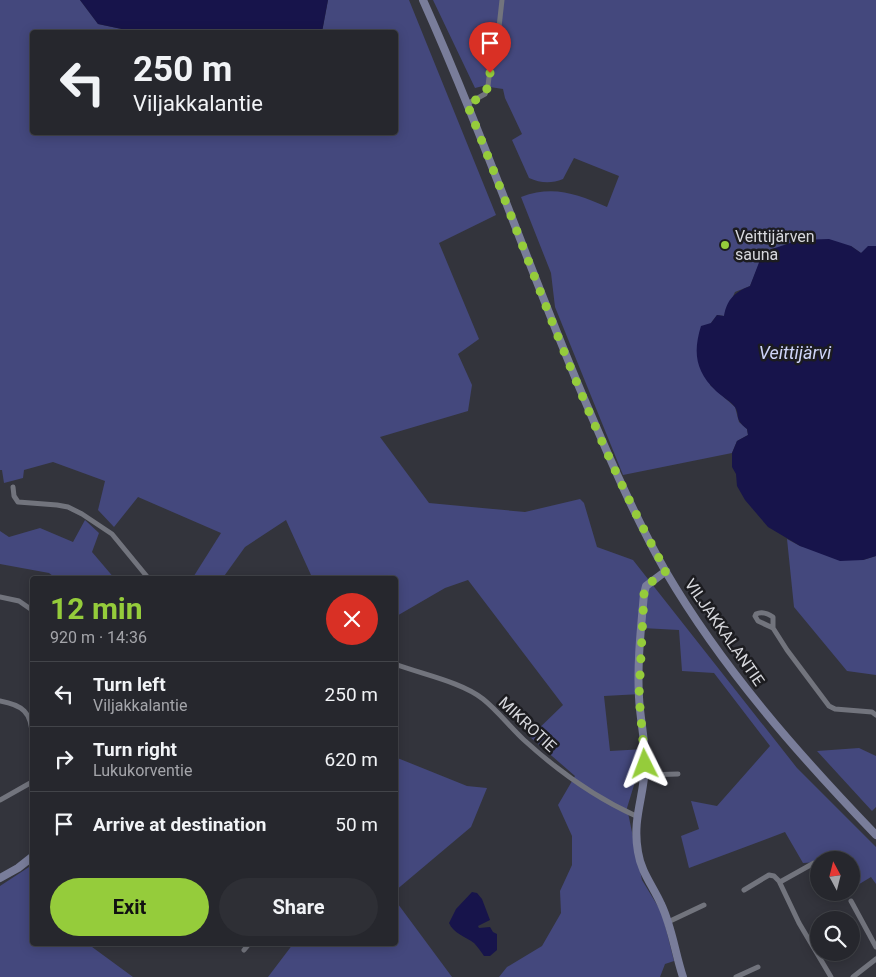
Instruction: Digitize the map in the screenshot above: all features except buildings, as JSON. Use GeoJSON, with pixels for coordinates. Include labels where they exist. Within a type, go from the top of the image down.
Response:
{"type":"FeatureCollection","features":[{"type":"Feature","properties":{"kind":"street","name":"VILJAKKALANTIE"},"geometry":{"type":"LineString","coordinates":[[423,0],[467,104],[592,418],[657,556],[692,614],[775,726],[876,835]]}},
{"type":"Feature","properties":{"kind":"street"},"geometry":{"type":"LineString","coordinates":[[467,104],[485,94],[488,86],[502,0]]}},
{"type":"Feature","properties":{"kind":"street"},"geometry":{"type":"LineString","coordinates":[[13,487],[14,496],[18,502],[68,507],[103,528],[119,541],[147,576]]}},
{"type":"Feature","properties":{"kind":"street"},"geometry":{"type":"LineString","coordinates":[[666,571],[646,586],[644,594],[639,696],[645,754],[645,774],[636,816],[636,841],[642,871],[662,904],[683,977]]}},
{"type":"Feature","properties":{"kind":"street"},"geometry":{"type":"LineString","coordinates":[[0,598],[18,602],[30,609]]}},
{"type":"Feature","properties":{"kind":"street"},"geometry":{"type":"LineString","coordinates":[[773,628],[787,650],[830,706],[835,709],[872,712],[876,715]]}},
{"type":"Feature","properties":{"kind":"street","name":"MIKROTIE"},"geometry":{"type":"LineString","coordinates":[[398,665],[459,686],[477,696],[546,760],[578,785],[610,805],[636,816]]}},
{"type":"Feature","properties":{"kind":"street"},"geometry":{"type":"LineString","coordinates":[[0,701],[15,704],[22,708],[29,718],[30,724]]}},
{"type":"Feature","properties":{"kind":"street"},"geometry":{"type":"LineString","coordinates":[[645,774],[678,774]]}},
{"type":"Feature","properties":{"kind":"street"},"geometry":{"type":"LineString","coordinates":[[0,800],[30,784]]}},
{"type":"Feature","properties":{"kind":"street"},"geometry":{"type":"LineString","coordinates":[[0,878],[30,859]]}},
{"type":"Feature","properties":{"kind":"street"},"geometry":{"type":"LineString","coordinates":[[780,882],[810,865]]}},
{"type":"Feature","properties":{"kind":"street"},"geometry":{"type":"LineString","coordinates":[[744,890],[769,875],[774,876],[780,882],[799,923],[831,977]]}},
{"type":"Feature","properties":{"kind":"street"},"geometry":{"type":"LineString","coordinates":[[852,901],[876,947]]}},
{"type":"Feature","properties":{"kind":"street"},"geometry":{"type":"LineString","coordinates":[[668,922],[704,906]]}},
{"type":"Feature","properties":{"kind":"street"},"geometry":{"type":"LineString","coordinates":[[244,950],[247,946]]}},
{"type":"Feature","properties":{"kind":"street"},"geometry":{"type":"LineString","coordinates":[[853,977],[876,959]]}},
{"type":"Feature","properties":{"kind":"street"},"geometry":{"type":"LineString","coordinates":[[736,977],[758,967]]}},
{"type":"Feature","properties":{"kind":"shaded area"},"geometry":{"type":"Polygon","coordinates":[[[0,0],[80,0],[98,24],[126,30],[30,30],[30,135],[398,135],[398,30],[322,30],[328,0],[409,0],[496,215],[439,243],[479,339],[458,354],[472,385],[468,411],[380,437],[429,503],[525,512],[580,499],[584,503],[597,547],[633,560],[797,768],[876,847],[876,884],[871,877],[860,884],[860,851],[810,851],[810,863],[803,863],[785,832],[689,868],[681,836],[699,829],[691,801],[717,806],[770,746],[714,673],[682,671],[679,630],[642,628],[641,694],[604,696],[610,751],[645,749],[627,808],[642,880],[662,913],[674,961],[665,964],[660,977],[499,977],[507,967],[542,946],[561,913],[560,891],[572,865],[572,836],[558,805],[575,776],[530,737],[563,705],[468,580],[445,588],[398,615],[398,576],[311,575],[286,520],[245,547],[224,576],[194,576],[221,533],[138,497],[114,527],[98,510],[105,481],[53,462],[24,470],[23,478],[4,483],[2,470],[0,470],[0,0]]]}},
{"type":"Feature","properties":{"kind":"shaded area"},"geometry":{"type":"Polygon","coordinates":[[[433,0],[876,0],[876,246],[861,253],[851,246],[764,252],[750,286],[735,292],[724,316],[717,315],[711,323],[710,385],[735,407],[739,422],[747,429],[748,435],[737,441],[732,453],[623,475],[555,307],[551,273],[521,197],[533,193],[555,191],[585,198],[607,207],[619,176],[574,158],[563,179],[546,182],[529,178],[512,140],[522,134],[505,98],[503,89],[483,86],[475,88],[433,0]]]}},
{"type":"Feature","properties":{"kind":"shaded area"},"geometry":{"type":"Polygon","coordinates":[[[85,520],[99,533],[92,552],[112,576],[53,576],[49,573],[0,564],[0,531],[9,537],[40,528],[73,542],[85,520]]]}},
{"type":"Feature","properties":{"kind":"shaded area"},"geometry":{"type":"Polygon","coordinates":[[[787,539],[800,546],[863,560],[876,556],[876,675],[847,671],[794,607],[787,539]]]}},
{"type":"Feature","properties":{"kind":"shaded area"},"geometry":{"type":"Polygon","coordinates":[[[859,748],[876,756],[876,807],[872,811],[817,751],[859,748]]]}},
{"type":"Feature","properties":{"kind":"shaded area"},"geometry":{"type":"Polygon","coordinates":[[[398,758],[467,786],[487,788],[471,827],[398,888],[398,758]]]}},
{"type":"Feature","properties":{"kind":"shaded area"},"geometry":{"type":"Polygon","coordinates":[[[30,866],[30,946],[91,946],[133,977],[0,977],[0,886],[30,866]]]}},
{"type":"Feature","properties":{"kind":"shaded area"},"geometry":{"type":"Polygon","coordinates":[[[398,904],[452,977],[268,977],[291,946],[398,946],[398,904]]]}},
{"type":"Feature","properties":{"kind":"water"},"geometry":{"type":"Polygon","coordinates":[[[80,0],[328,0],[322,30],[126,30],[98,24],[80,0]]]}},
{"type":"Feature","properties":{"kind":"water","name":"Veittijärvi"},"geometry":{"type":"Polygon","coordinates":[[[829,239],[851,246],[861,253],[868,246],[876,246],[876,556],[863,560],[840,561],[800,546],[768,527],[745,500],[737,486],[736,474],[732,467],[732,453],[737,441],[748,435],[747,429],[740,422],[734,406],[709,384],[700,368],[697,353],[698,335],[701,326],[711,323],[717,315],[724,316],[727,305],[732,297],[750,286],[763,252],[799,240],[829,239]]]}},
{"type":"Feature","properties":{"kind":"water"},"geometry":{"type":"Polygon","coordinates":[[[472,892],[477,893],[482,899],[490,920],[478,926],[479,928],[490,927],[497,934],[497,950],[490,956],[484,956],[474,943],[457,932],[449,923],[456,909],[472,892]]]}},
{"type":"Feature","properties":{"kind":"place","name":"Veittijärven sauna"},"geometry":{"type":"Point","coordinates":[725,245]}},
{"type":"Feature","properties":{"kind":"route"},"geometry":{"type":"LineString","coordinates":[[490,73],[485,94],[467,104],[549,314],[599,434],[630,501],[666,571],[646,586],[642,611],[639,696],[645,764]]}}]}
